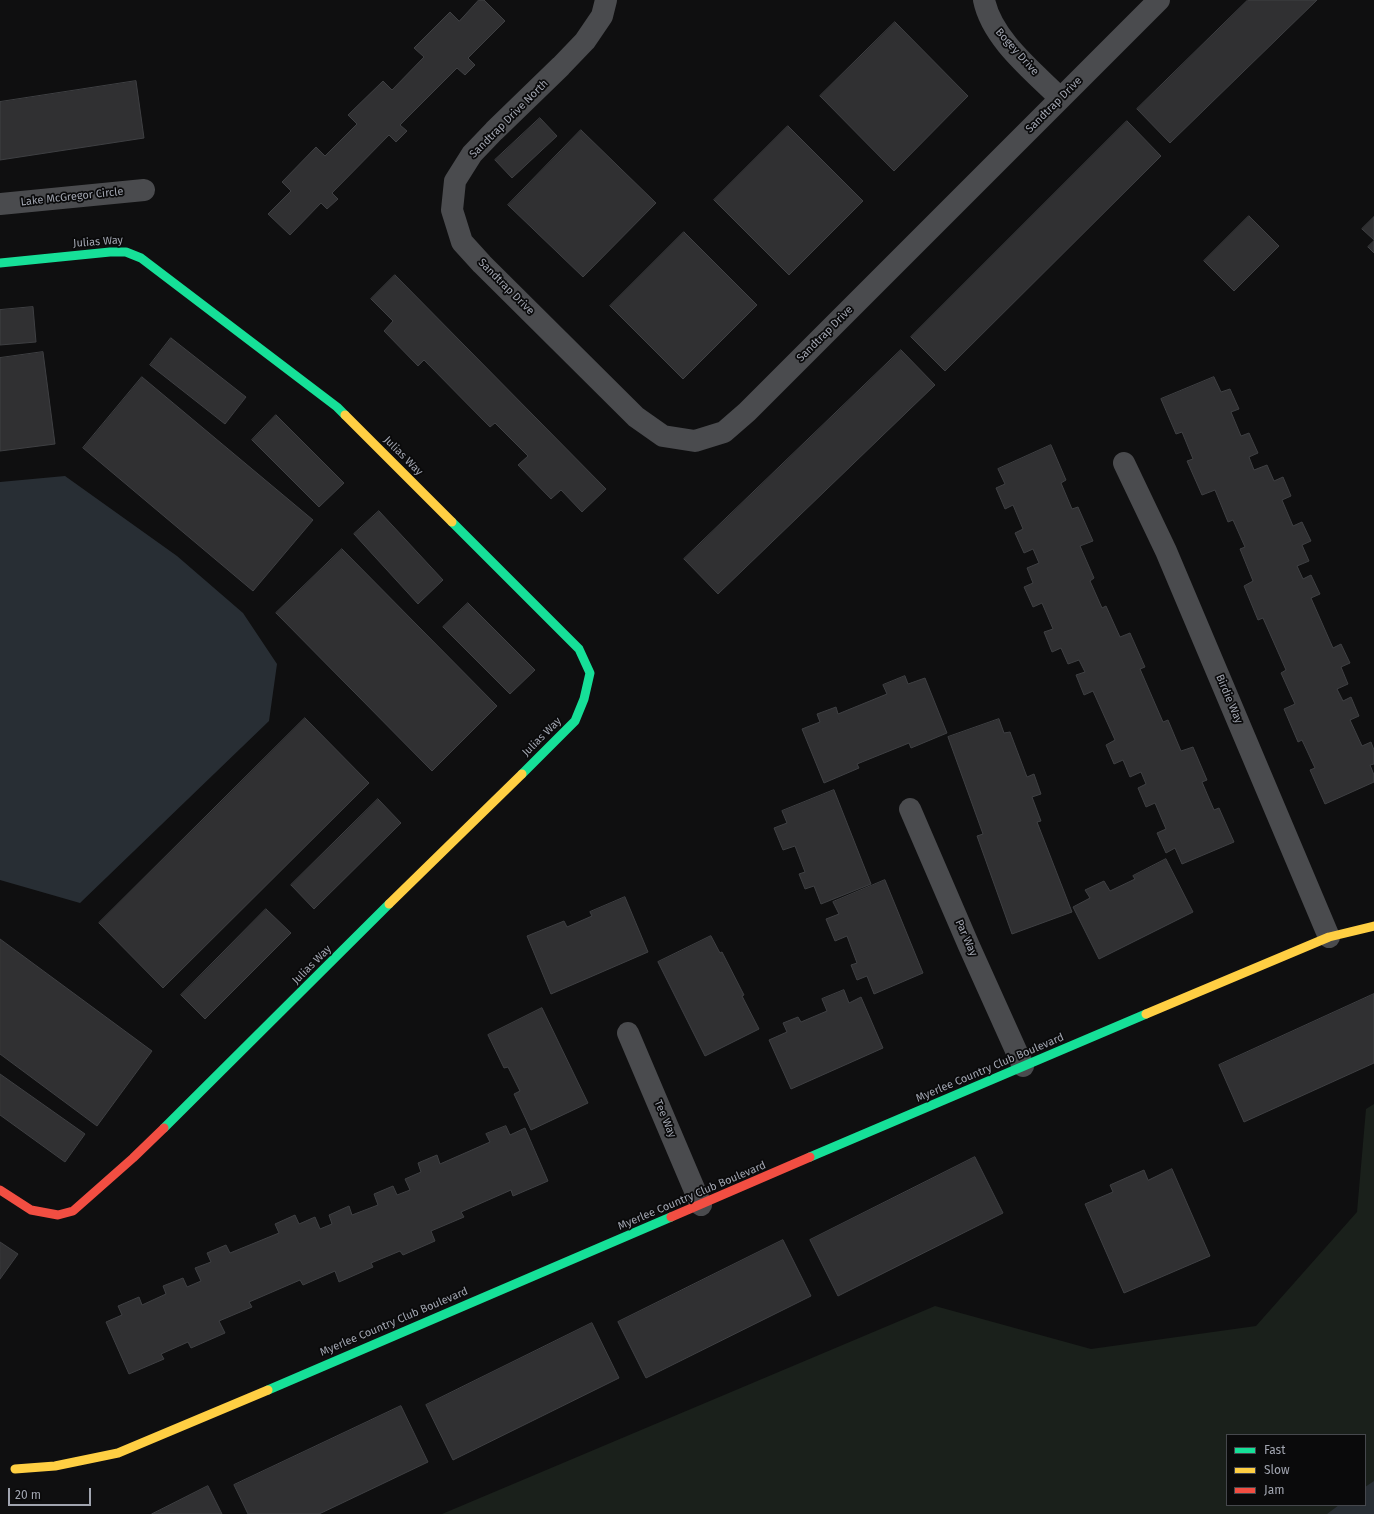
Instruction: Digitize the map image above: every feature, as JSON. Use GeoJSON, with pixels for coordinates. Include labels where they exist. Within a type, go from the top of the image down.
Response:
{"type":"FeatureCollection","features":[{"type":"Feature","properties":{"kind":"street","name":"Sandtrap Drive North"},"geometry":{"type":"LineString","coordinates":[[470,250],[462,242],[452,210],[455,180],[472,154],[585,41],[602,16],[606,0]]}},
{"type":"Feature","properties":{"kind":"street","name":"Bogey Drive"},"geometry":{"type":"LineString","coordinates":[[984,0],[986,11],[995,29],[1017,55],[1060,98]]}},
{"type":"Feature","properties":{"kind":"street","name":"Sandtrap Drive"},"geometry":{"type":"LineString","coordinates":[[470,250],[482,264],[636,417],[663,436],[695,441],[724,432],[747,412],[1159,0]]}},
{"type":"Feature","properties":{"kind":"street","name":"Lake McGregor Circle"},"geometry":{"type":"LineString","coordinates":[[0,204],[144,190]]}},
{"type":"Feature","properties":{"kind":"street","name":"Julias Way"},"geometry":{"type":"LineString","coordinates":[[0,263],[110,252],[126,252],[141,258],[337,407],[579,649],[590,673],[584,699],[575,721],[133,1158],[73,1211],[58,1215],[31,1210],[0,1190]]}},
{"type":"Feature","properties":{"kind":"street","name":"Birdie Way"},"geometry":{"type":"LineString","coordinates":[[1124,464],[1166,551],[1330,937]]}},
{"type":"Feature","properties":{"kind":"street","name":"Par Way"},"geometry":{"type":"LineString","coordinates":[[910,810],[969,946],[1024,1066]]}},
{"type":"Feature","properties":{"kind":"street","name":"Myerlee Country Club Boulevard"},"geometry":{"type":"LineString","coordinates":[[15,1468],[55,1466],[118,1453],[146,1442],[1024,1066],[1330,937],[1374,926]]}},
{"type":"Feature","properties":{"kind":"street","name":"Tee Way"},"geometry":{"type":"LineString","coordinates":[[628,1033],[701,1205]]}},
{"type":"Feature","properties":{"kind":"shaded area"},"geometry":{"type":"Polygon","coordinates":[[[65,476],[177,556],[243,613],[277,664],[269,721],[80,903],[0,880],[0,482],[65,476]]]}},
{"type":"Feature","properties":{"kind":"shaded area"},"geometry":{"type":"Polygon","coordinates":[[[1374,1104],[1374,1514],[442,1514],[935,1306],[1091,1349],[1256,1326],[1357,1212],[1366,1109],[1374,1104]]]}},
{"type":"Feature","properties":{"kind":"shaded area"},"geometry":{"type":"Polygon","coordinates":[[[1374,1481],[1374,1514],[1327,1514],[1338,1506],[1366,1506],[1366,1486],[1374,1481]]]}},
{"type":"Feature","properties":{"kind":"building"},"geometry":{"type":"Polygon","coordinates":[[[479,0],[484,0],[505,21],[468,58],[475,65],[465,75],[457,68],[400,125],[407,131],[396,142],[389,135],[332,193],[338,199],[327,209],[321,203],[290,235],[268,214],[291,191],[282,182],[316,147],[325,156],[357,124],[348,115],[383,81],[392,90],[424,57],[414,48],[450,12],[459,21],[479,0]]]}},
{"type":"Feature","properties":{"kind":"building"},"geometry":{"type":"Polygon","coordinates":[[[1248,0],[1317,0],[1170,143],[1137,109],[1248,0]]]}},
{"type":"Feature","properties":{"kind":"building"},"geometry":{"type":"Polygon","coordinates":[[[895,22],[968,96],[894,171],[820,96],[895,22]]]}},
{"type":"Feature","properties":{"kind":"building"},"geometry":{"type":"Polygon","coordinates":[[[136,81],[144,138],[0,160],[0,102],[136,81]]]}},
{"type":"Feature","properties":{"kind":"building"},"geometry":{"type":"Polygon","coordinates":[[[540,118],[557,136],[512,178],[495,160],[540,118]]]}},
{"type":"Feature","properties":{"kind":"building"},"geometry":{"type":"Polygon","coordinates":[[[1127,121],[1161,156],[945,371],[911,337],[1127,121]]]}},
{"type":"Feature","properties":{"kind":"building"},"geometry":{"type":"Polygon","coordinates":[[[788,126],[863,201],[789,275],[714,200],[788,126]]]}},
{"type":"Feature","properties":{"kind":"building"},"geometry":{"type":"Polygon","coordinates":[[[581,130],[656,203],[583,277],[508,205],[581,130]]]}},
{"type":"Feature","properties":{"kind":"building"},"geometry":{"type":"Polygon","coordinates":[[[1249,216],[1279,246],[1234,291],[1204,261],[1249,216]]]}},
{"type":"Feature","properties":{"kind":"building"},"geometry":{"type":"Polygon","coordinates":[[[1374,217],[1374,240],[1362,229],[1374,217]]]}},
{"type":"Feature","properties":{"kind":"building"},"geometry":{"type":"Polygon","coordinates":[[[684,232],[757,305],[683,379],[610,306],[684,232]]]}},
{"type":"Feature","properties":{"kind":"building"},"geometry":{"type":"Polygon","coordinates":[[[1374,241],[1374,253],[1368,247],[1374,241]]]}},
{"type":"Feature","properties":{"kind":"building"},"geometry":{"type":"Polygon","coordinates":[[[395,275],[606,489],[582,512],[561,490],[551,499],[518,465],[528,456],[495,423],[490,427],[424,360],[418,366],[384,331],[393,321],[371,299],[395,275]]]}},
{"type":"Feature","properties":{"kind":"building"},"geometry":{"type":"Polygon","coordinates":[[[33,307],[36,342],[0,345],[0,310],[33,307]]]}},
{"type":"Feature","properties":{"kind":"building"},"geometry":{"type":"Polygon","coordinates":[[[171,338],[246,397],[225,424],[150,365],[171,338]]]}},
{"type":"Feature","properties":{"kind":"building"},"geometry":{"type":"Polygon","coordinates":[[[901,350],[935,385],[718,594],[684,559],[901,350]]]}},
{"type":"Feature","properties":{"kind":"building"},"geometry":{"type":"Polygon","coordinates":[[[43,352],[55,444],[0,451],[0,358],[43,352]]]}},
{"type":"Feature","properties":{"kind":"building"},"geometry":{"type":"Polygon","coordinates":[[[142,377],[313,520],[253,591],[83,448],[142,377]]]}},
{"type":"Feature","properties":{"kind":"building"},"geometry":{"type":"Polygon","coordinates":[[[1214,377],[1221,392],[1230,389],[1239,409],[1231,412],[1241,436],[1249,433],[1258,453],[1249,457],[1254,470],[1267,465],[1274,481],[1283,477],[1291,496],[1282,500],[1293,526],[1302,522],[1311,541],[1302,545],[1309,561],[1297,566],[1303,579],[1311,575],[1320,594],[1311,598],[1333,648],[1341,644],[1350,663],[1341,667],[1348,684],[1337,689],[1343,701],[1351,697],[1359,716],[1350,720],[1362,746],[1371,742],[1374,750],[1374,764],[1370,765],[1374,775],[1374,782],[1325,804],[1310,770],[1315,768],[1302,740],[1298,742],[1284,709],[1295,704],[1281,673],[1286,670],[1263,618],[1258,620],[1244,586],[1253,581],[1240,549],[1245,547],[1233,520],[1228,522],[1215,490],[1202,495],[1187,461],[1193,459],[1182,432],[1176,434],[1161,399],[1214,377]]]}},
{"type":"Feature","properties":{"kind":"building"},"geometry":{"type":"Polygon","coordinates":[[[276,415],[344,483],[319,507],[252,440],[276,415]]]}},
{"type":"Feature","properties":{"kind":"building"},"geometry":{"type":"Polygon","coordinates":[[[1051,445],[1066,480],[1061,483],[1072,509],[1078,507],[1093,541],[1080,546],[1094,578],[1090,581],[1102,608],[1106,606],[1120,637],[1130,633],[1145,667],[1140,669],[1163,722],[1168,720],[1181,751],[1193,747],[1207,780],[1202,782],[1214,810],[1219,808],[1234,842],[1182,864],[1175,848],[1166,853],[1157,833],[1166,829],[1155,803],[1146,807],[1138,788],[1146,784],[1141,772],[1130,777],[1123,760],[1114,764],[1106,745],[1115,740],[1093,691],[1084,695],[1076,675],[1085,672],[1079,660],[1068,664],[1061,648],[1052,652],[1044,632],[1053,629],[1042,603],[1033,607],[1024,587],[1033,583],[1027,568],[1039,563],[1033,549],[1024,553],[1015,533],[1023,529],[1013,505],[1005,509],[996,488],[1005,484],[998,469],[1051,445]]]}},
{"type":"Feature","properties":{"kind":"building"},"geometry":{"type":"Polygon","coordinates":[[[379,511],[443,580],[418,604],[354,534],[379,511]]]}},
{"type":"Feature","properties":{"kind":"building"},"geometry":{"type":"Polygon","coordinates":[[[342,549],[497,706],[432,771],[276,613],[342,549]]]}},
{"type":"Feature","properties":{"kind":"building"},"geometry":{"type":"Polygon","coordinates":[[[468,603],[535,670],[510,694],[443,627],[468,603]]]}},
{"type":"Feature","properties":{"kind":"building"},"geometry":{"type":"Polygon","coordinates":[[[905,676],[908,684],[925,678],[947,733],[911,748],[909,743],[857,764],[859,768],[824,783],[802,729],[820,722],[817,714],[836,707],[838,714],[887,694],[883,685],[905,676]]]}},
{"type":"Feature","properties":{"kind":"building"},"geometry":{"type":"Polygon","coordinates":[[[305,718],[369,783],[163,988],[99,923],[305,718]]]}},
{"type":"Feature","properties":{"kind":"building"},"geometry":{"type":"Polygon","coordinates":[[[999,719],[1004,733],[1010,732],[1027,777],[1034,774],[1041,794],[1032,797],[1041,821],[1037,822],[1072,912],[1012,934],[977,836],[983,834],[948,737],[999,719]]]}},
{"type":"Feature","properties":{"kind":"building"},"geometry":{"type":"Polygon","coordinates":[[[834,790],[871,884],[821,904],[814,886],[805,889],[799,874],[805,872],[795,846],[783,850],[774,828],[787,823],[782,811],[834,790]]]}},
{"type":"Feature","properties":{"kind":"building"},"geometry":{"type":"Polygon","coordinates":[[[378,799],[401,823],[314,909],[291,885],[378,799]]]}},
{"type":"Feature","properties":{"kind":"building"},"geometry":{"type":"Polygon","coordinates":[[[1166,859],[1193,912],[1099,959],[1073,907],[1090,898],[1085,890],[1104,881],[1110,891],[1135,879],[1133,876],[1166,859]]]}},
{"type":"Feature","properties":{"kind":"building"},"geometry":{"type":"Polygon","coordinates":[[[885,880],[923,973],[874,994],[867,976],[857,980],[851,965],[857,963],[847,936],[835,941],[826,919],[839,914],[833,902],[885,880]]]}},
{"type":"Feature","properties":{"kind":"building"},"geometry":{"type":"Polygon","coordinates":[[[625,897],[648,952],[551,994],[527,936],[564,921],[567,927],[592,916],[590,912],[625,897]]]}},
{"type":"Feature","properties":{"kind":"building"},"geometry":{"type":"Polygon","coordinates":[[[266,909],[291,933],[205,1019],[181,995],[266,909]]]}},
{"type":"Feature","properties":{"kind":"building"},"geometry":{"type":"Polygon","coordinates":[[[711,936],[720,953],[722,952],[744,995],[742,996],[759,1029],[705,1056],[658,962],[711,936]]]}},
{"type":"Feature","properties":{"kind":"building"},"geometry":{"type":"Polygon","coordinates":[[[0,939],[152,1051],[97,1126],[0,1054],[0,939]]]}},
{"type":"Feature","properties":{"kind":"building"},"geometry":{"type":"Polygon","coordinates":[[[844,990],[849,1003],[861,997],[883,1048],[791,1089],[769,1040],[787,1032],[783,1023],[798,1017],[801,1022],[827,1011],[822,999],[844,990]]]}},
{"type":"Feature","properties":{"kind":"building"},"geometry":{"type":"Polygon","coordinates":[[[1374,994],[1374,1063],[1244,1122],[1219,1065],[1374,994]]]}},
{"type":"Feature","properties":{"kind":"building"},"geometry":{"type":"Polygon","coordinates":[[[542,1008],[588,1103],[531,1130],[514,1094],[520,1091],[508,1067],[504,1068],[488,1035],[542,1008]]]}},
{"type":"Feature","properties":{"kind":"building"},"geometry":{"type":"Polygon","coordinates":[[[0,1074],[85,1134],[65,1162],[0,1115],[0,1074]]]}},
{"type":"Feature","properties":{"kind":"building"},"geometry":{"type":"Polygon","coordinates":[[[506,1126],[510,1135],[525,1128],[548,1181],[513,1196],[511,1190],[461,1212],[464,1217],[431,1231],[435,1241],[403,1255],[400,1251],[371,1263],[373,1267],[339,1282],[335,1271],[303,1285],[300,1280],[249,1302],[252,1307],[219,1321],[225,1333],[191,1348],[188,1342],[161,1354],[164,1359],[129,1374],[106,1322],[122,1315],[118,1306],[139,1297],[142,1305],[166,1294],[163,1286],[183,1278],[187,1287],[201,1281],[195,1268],[211,1262],[207,1253],[226,1245],[230,1253],[279,1233],[275,1224],[295,1215],[299,1224],[315,1217],[320,1229],[332,1224],[329,1215],[349,1206],[352,1215],[378,1205],[374,1194],[393,1186],[397,1195],[410,1190],[405,1179],[421,1172],[418,1163],[437,1155],[440,1164],[490,1142],[486,1134],[506,1126]]]}},
{"type":"Feature","properties":{"kind":"building"},"geometry":{"type":"Polygon","coordinates":[[[975,1157],[1003,1213],[838,1296],[810,1240],[975,1157]]]}},
{"type":"Feature","properties":{"kind":"building"},"geometry":{"type":"Polygon","coordinates":[[[1172,1169],[1210,1256],[1124,1293],[1085,1204],[1113,1192],[1110,1185],[1144,1170],[1148,1180],[1172,1169]]]}},
{"type":"Feature","properties":{"kind":"building"},"geometry":{"type":"Polygon","coordinates":[[[783,1240],[811,1296],[646,1378],[618,1322],[783,1240]]]}},
{"type":"Feature","properties":{"kind":"building"},"geometry":{"type":"Polygon","coordinates":[[[0,1242],[18,1254],[0,1279],[0,1242]]]}},
{"type":"Feature","properties":{"kind":"building"},"geometry":{"type":"Polygon","coordinates":[[[592,1323],[619,1378],[453,1460],[426,1405],[592,1323]]]}},
{"type":"Feature","properties":{"kind":"building"},"geometry":{"type":"Polygon","coordinates":[[[401,1406],[428,1462],[319,1514],[248,1514],[234,1485],[401,1406]]]}},
{"type":"Feature","properties":{"kind":"building"},"geometry":{"type":"Polygon","coordinates":[[[208,1486],[222,1514],[152,1514],[208,1486]]]}},
{"type":"Feature","properties":{"kind":"traffic: fast"},"geometry":{"type":"LineString","coordinates":[[0,263],[110,252],[126,252],[141,258],[337,407],[345,415]]}},
{"type":"Feature","properties":{"kind":"traffic: fast"},"geometry":{"type":"LineString","coordinates":[[452,522],[579,649],[590,673],[584,699],[575,721],[522,774]]}},
{"type":"Feature","properties":{"kind":"traffic: fast"},"geometry":{"type":"LineString","coordinates":[[164,1128],[389,904]]}},
{"type":"Feature","properties":{"kind":"traffic: fast"},"geometry":{"type":"LineString","coordinates":[[810,1157],[1146,1014]]}},
{"type":"Feature","properties":{"kind":"traffic: fast"},"geometry":{"type":"LineString","coordinates":[[268,1390],[671,1217]]}},
{"type":"Feature","properties":{"kind":"traffic: slow"},"geometry":{"type":"LineString","coordinates":[[345,415],[452,522]]}},
{"type":"Feature","properties":{"kind":"traffic: slow"},"geometry":{"type":"LineString","coordinates":[[389,904],[522,774]]}},
{"type":"Feature","properties":{"kind":"traffic: slow"},"geometry":{"type":"LineString","coordinates":[[1146,1014],[1329,937],[1374,926]]}},
{"type":"Feature","properties":{"kind":"traffic: slow"},"geometry":{"type":"LineString","coordinates":[[15,1469],[55,1466],[118,1453],[268,1390]]}},
{"type":"Feature","properties":{"kind":"traffic: jam"},"geometry":{"type":"LineString","coordinates":[[0,1190],[31,1210],[58,1215],[73,1211],[133,1158],[164,1128]]}},
{"type":"Feature","properties":{"kind":"traffic: jam"},"geometry":{"type":"LineString","coordinates":[[671,1217],[810,1157]]}}]}
